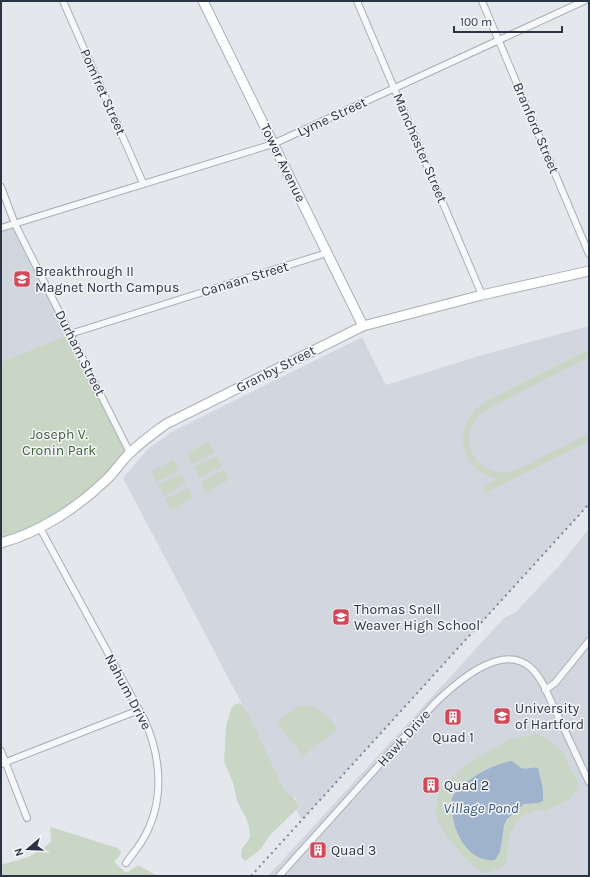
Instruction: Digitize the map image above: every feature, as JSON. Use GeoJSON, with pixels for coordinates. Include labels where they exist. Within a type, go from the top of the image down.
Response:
{"type":"FeatureCollection","features":[{"type":"Feature","properties":{"kind":"main road","name":"Tower Avenue"},"geometry":{"type":"LineString","coordinates":[[203,1],[363,326]]}},
{"type":"Feature","properties":{"kind":"main road","name":"Granby Street"},"geometry":{"type":"LineString","coordinates":[[1,543],[40,528],[86,498],[106,480],[130,452],[166,424],[363,326],[482,295],[589,271]]}},
{"type":"Feature","properties":{"kind":"street","name":"Pomfret Street"},"geometry":{"type":"LineString","coordinates":[[63,1],[143,183]]}},
{"type":"Feature","properties":{"kind":"street","name":"Manchester Street"},"geometry":{"type":"LineString","coordinates":[[357,1],[482,295]]}},
{"type":"Feature","properties":{"kind":"street","name":"Branford Street"},"geometry":{"type":"LineString","coordinates":[[482,1],[589,254]]}},
{"type":"Feature","properties":{"kind":"street","name":"Lyme Street"},"geometry":{"type":"LineString","coordinates":[[1,228],[273,144],[584,1]]}},
{"type":"Feature","properties":{"kind":"street","name":"Durham Street"},"geometry":{"type":"LineString","coordinates":[[1,187],[15,224],[130,452]]}},
{"type":"Feature","properties":{"kind":"street","name":"Canaan Street"},"geometry":{"type":"LineString","coordinates":[[70,334],[327,253]]}},
{"type":"Feature","properties":{"kind":"street","name":"Nahum Drive"},"geometry":{"type":"LineString","coordinates":[[40,528],[139,710],[150,731],[155,747],[159,785],[154,812],[142,840],[126,863]]}},
{"type":"Feature","properties":{"kind":"street"},"geometry":{"type":"LineString","coordinates":[[545,690],[555,683],[589,641]]}},
{"type":"Feature","properties":{"kind":"street","name":"Hawk Drive"},"geometry":{"type":"LineString","coordinates":[[279,876],[435,704],[463,679],[491,663],[500,660],[514,660],[524,663],[532,669],[540,680],[589,782]]}},
{"type":"Feature","properties":{"kind":"street"},"geometry":{"type":"LineString","coordinates":[[3,763],[139,710]]}},
{"type":"Feature","properties":{"kind":"street"},"geometry":{"type":"LineString","coordinates":[[1,752],[3,763],[27,818]]}},
{"type":"Feature","properties":{"kind":"shaded area","name":"Breakthrough II Magnet North Campus"},"geometry":{"type":"Polygon","coordinates":[[[15,224],[70,334],[1,362],[1,228],[15,224]]]}},
{"type":"Feature","properties":{"kind":"shaded area","name":"Thomas Snell Weaver High School"},"geometry":{"type":"Polygon","coordinates":[[[589,326],[589,504],[302,820],[296,810],[298,808],[296,798],[287,793],[284,789],[250,719],[123,478],[148,449],[173,431],[362,337],[386,385],[479,356],[589,326]]]}},
{"type":"Feature","properties":{"kind":"shaded area","name":"University of Hartford"},"geometry":{"type":"Polygon","coordinates":[[[589,529],[589,876],[268,876],[504,618],[516,612],[559,566],[589,529]]]}},
{"type":"Feature","properties":{"kind":"green space","name":"Joseph V. Cronin Park"},"geometry":{"type":"Polygon","coordinates":[[[70,334],[130,453],[65,513],[1,543],[1,362],[70,334]]]}},
{"type":"Feature","properties":{"kind":"green space"},"geometry":{"type":"Polygon","coordinates":[[[589,350],[589,357],[480,414],[472,426],[469,441],[475,458],[484,466],[496,472],[509,472],[520,468],[589,433],[589,441],[485,493],[482,487],[498,479],[485,475],[478,470],[470,462],[465,453],[463,434],[465,425],[470,416],[485,402],[589,350]]]}},
{"type":"Feature","properties":{"kind":"green space"},"geometry":{"type":"Polygon","coordinates":[[[209,442],[215,452],[192,464],[187,453],[209,442]]]}},
{"type":"Feature","properties":{"kind":"green space"},"geometry":{"type":"Polygon","coordinates":[[[217,456],[222,466],[199,478],[194,467],[217,456]]]}},
{"type":"Feature","properties":{"kind":"green space"},"geometry":{"type":"Polygon","coordinates":[[[174,460],[179,470],[156,482],[151,471],[174,460]]]}},
{"type":"Feature","properties":{"kind":"green space"},"geometry":{"type":"Polygon","coordinates":[[[224,470],[229,480],[206,492],[201,482],[224,470]]]}},
{"type":"Feature","properties":{"kind":"green space"},"geometry":{"type":"Polygon","coordinates":[[[181,474],[186,484],[164,496],[158,485],[181,474]]]}},
{"type":"Feature","properties":{"kind":"green space"},"geometry":{"type":"Polygon","coordinates":[[[188,488],[194,498],[171,510],[165,499],[188,488]]]}},
{"type":"Feature","properties":{"kind":"green space"},"geometry":{"type":"Polygon","coordinates":[[[239,703],[243,706],[250,718],[284,789],[297,801],[298,804],[298,808],[269,836],[261,849],[245,861],[241,857],[242,848],[250,836],[249,827],[237,801],[233,783],[224,761],[226,727],[231,709],[234,705],[239,703]]]}},
{"type":"Feature","properties":{"kind":"green space"},"geometry":{"type":"Polygon","coordinates":[[[301,706],[319,709],[327,715],[337,730],[303,756],[277,723],[285,715],[301,706]]]}},
{"type":"Feature","properties":{"kind":"green space"},"geometry":{"type":"Polygon","coordinates":[[[537,734],[550,740],[564,753],[569,766],[577,779],[578,788],[569,799],[547,810],[533,811],[524,815],[517,821],[509,839],[506,862],[503,866],[485,873],[477,869],[462,855],[446,835],[438,821],[436,811],[439,791],[445,782],[469,763],[508,740],[537,734]],[[512,761],[497,765],[470,779],[456,791],[451,798],[453,821],[500,852],[503,830],[510,816],[523,806],[538,803],[543,788],[538,768],[521,768],[512,761]]]}},
{"type":"Feature","properties":{"kind":"green space"},"geometry":{"type":"Polygon","coordinates":[[[51,827],[117,848],[121,851],[120,855],[114,862],[125,872],[128,872],[138,865],[157,876],[1,876],[1,865],[28,857],[51,842],[51,827]]]}},
{"type":"Feature","properties":{"kind":"water","name":"Village Pond"},"geometry":{"type":"Polygon","coordinates":[[[512,761],[521,768],[538,768],[543,789],[543,801],[524,804],[507,819],[504,826],[500,852],[495,860],[484,859],[475,855],[461,840],[453,819],[452,798],[462,785],[470,779],[497,765],[512,761]]]}},
{"type":"Feature","properties":{"kind":"railway"},"geometry":{"type":"LineString","coordinates":[[251,876],[589,504]]}},
{"type":"Feature","properties":{"kind":"place","name":"Breakthrough II Magnet North Campus"},"geometry":{"type":"Point","coordinates":[22,279]}},
{"type":"Feature","properties":{"kind":"place","name":"Thomas Snell Weaver High School"},"geometry":{"type":"Point","coordinates":[341,617]}},
{"type":"Feature","properties":{"kind":"place","name":"University of Hartford"},"geometry":{"type":"Point","coordinates":[502,716]}},
{"type":"Feature","properties":{"kind":"place","name":"Quad 1"},"geometry":{"type":"Point","coordinates":[453,717]}},
{"type":"Feature","properties":{"kind":"place","name":"Quad 2"},"geometry":{"type":"Point","coordinates":[431,785]}},
{"type":"Feature","properties":{"kind":"place","name":"Quad 3"},"geometry":{"type":"Point","coordinates":[318,850]}}]}
